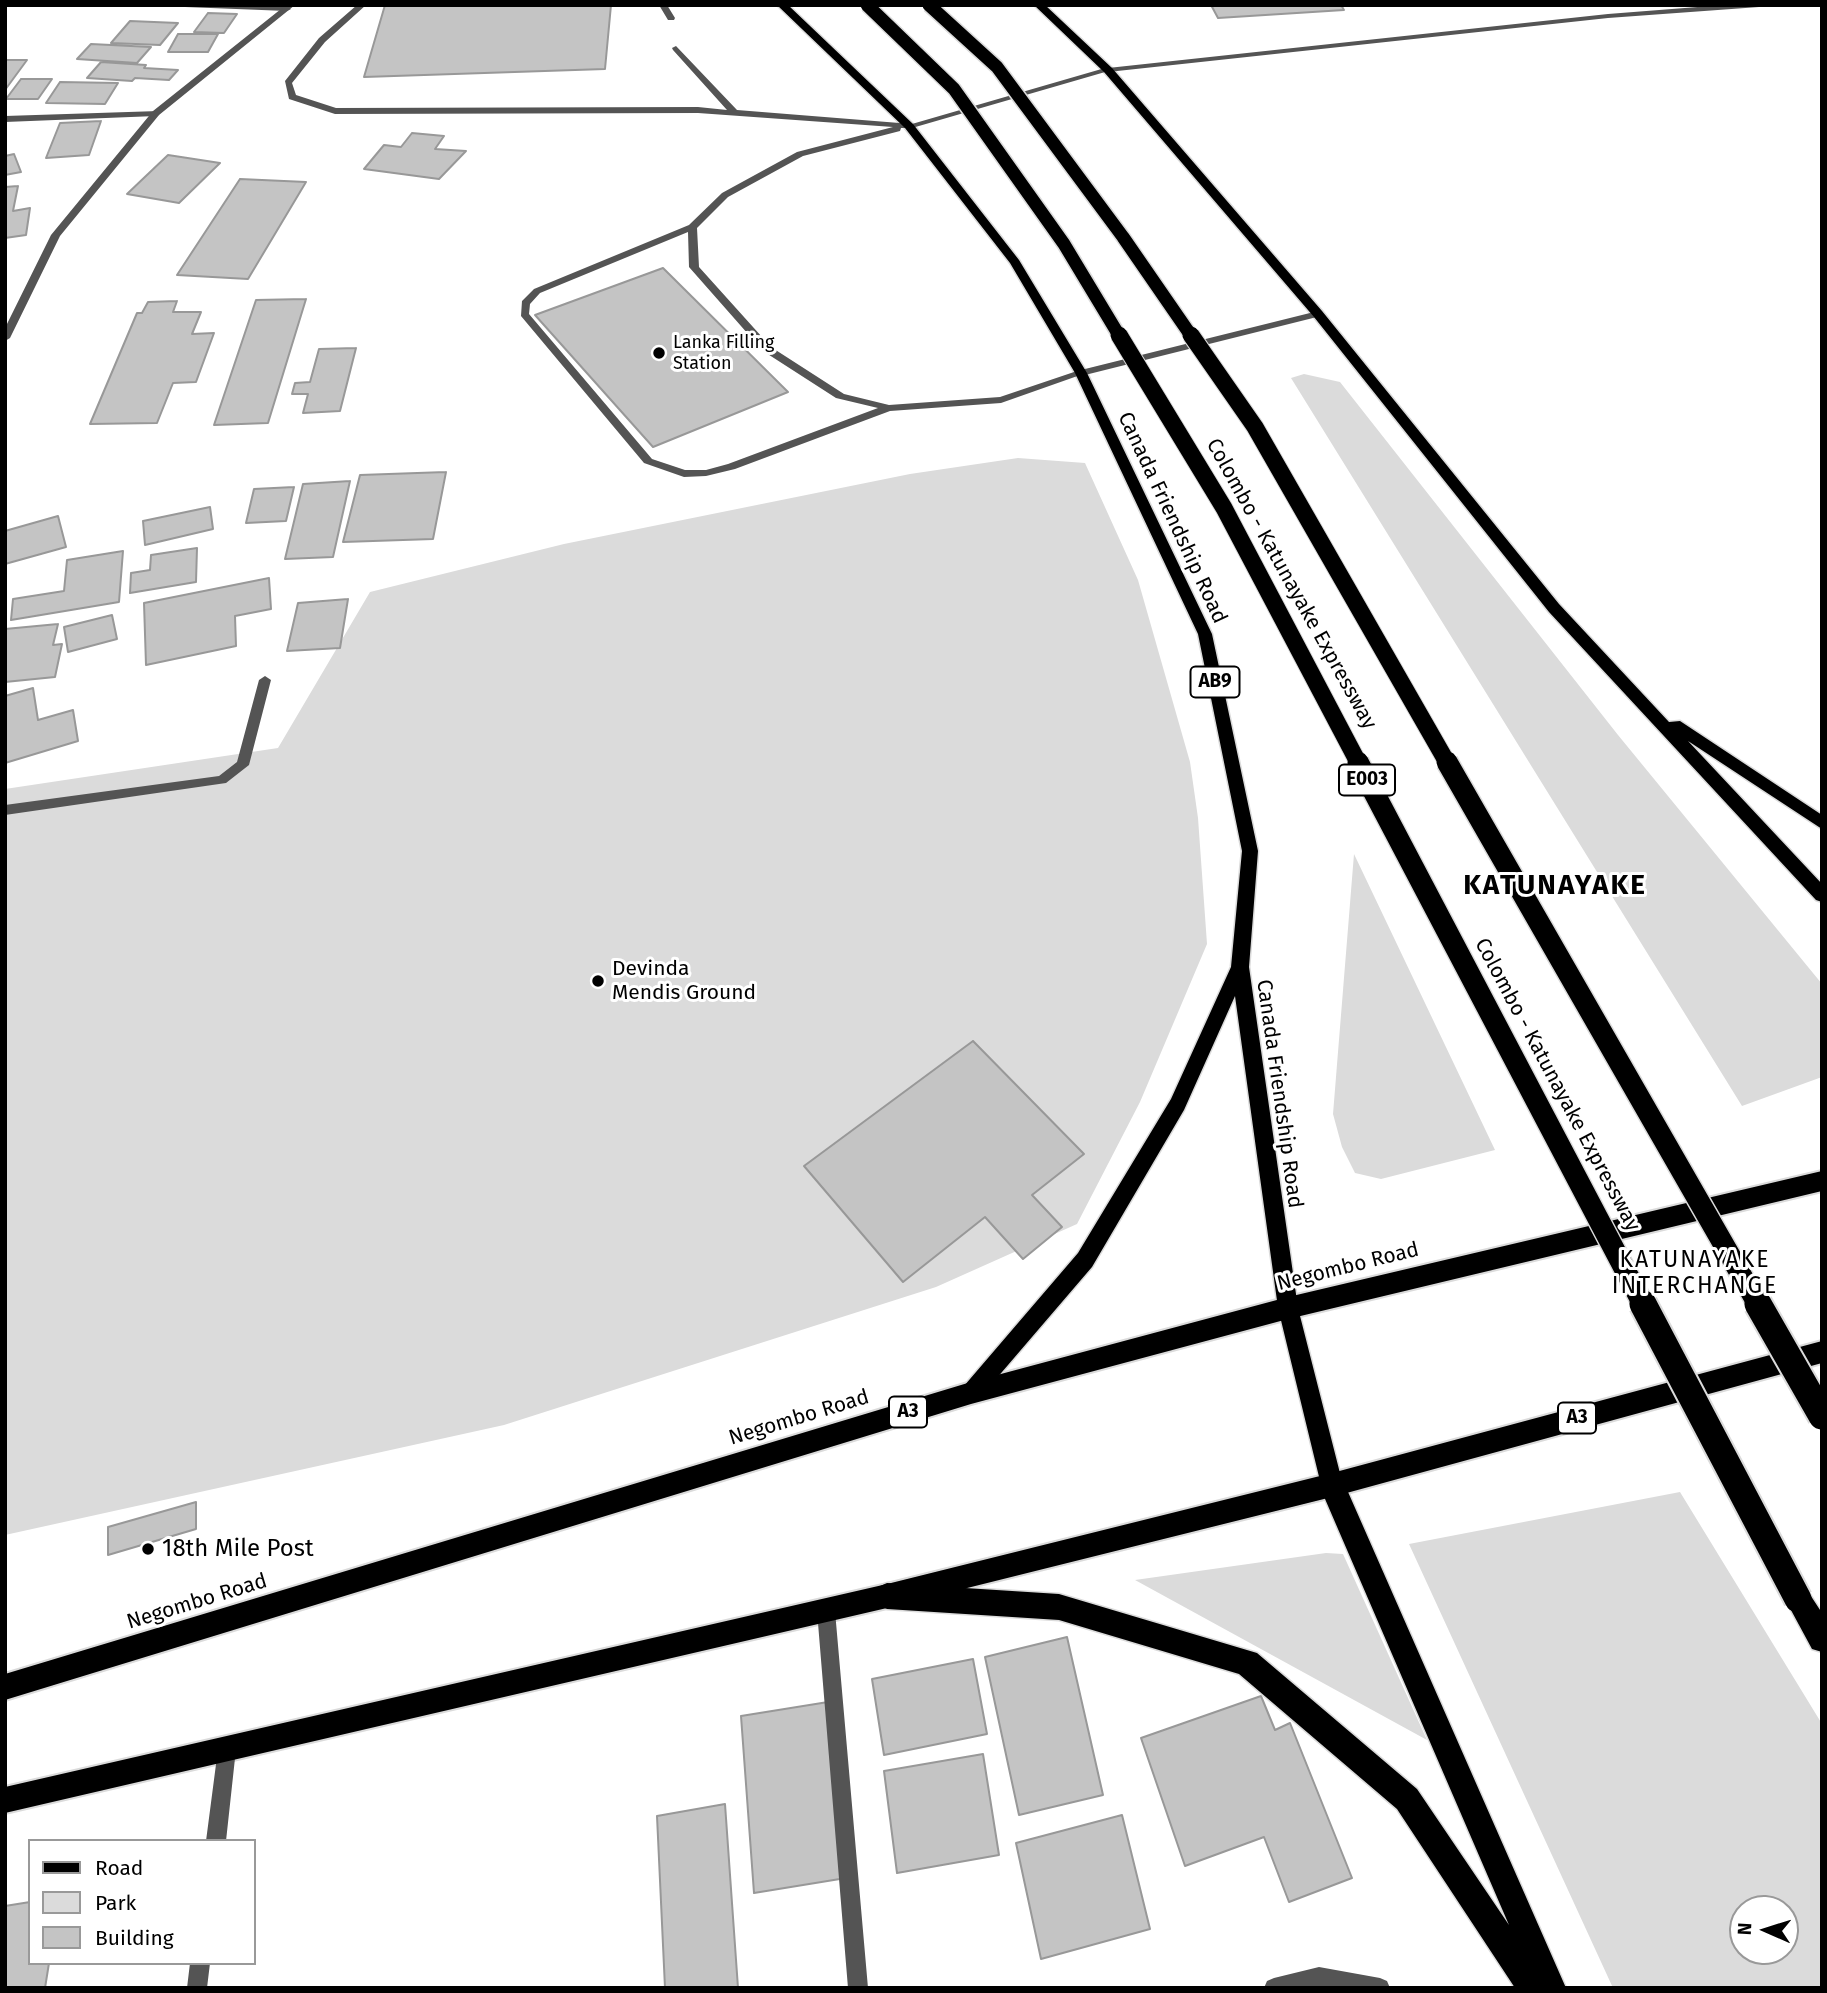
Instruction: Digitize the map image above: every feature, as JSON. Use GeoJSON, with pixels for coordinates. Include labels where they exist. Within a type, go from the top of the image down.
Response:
{"type":"FeatureCollection","features":[{"type":"Feature","properties":{"kind":"highway","name":"Colombo - Katunayake Expressway"},"geometry":{"type":"LineString","coordinates":[[867,5],[954,89],[1064,244],[1224,508],[1798,1599],[1822,1639]]}},
{"type":"Feature","properties":{"kind":"highway","name":"Colombo - Katunayake Expressway"},"geometry":{"type":"LineString","coordinates":[[929,5],[998,67],[1123,237],[1255,426],[1822,1416]]}},
{"type":"Feature","properties":{"kind":"highway","name":"Negombo Road"},"geometry":{"type":"LineString","coordinates":[[5,1688],[971,1393],[1288,1308],[1822,1181]]}},
{"type":"Feature","properties":{"kind":"highway","name":"A3"},"geometry":{"type":"LineString","coordinates":[[5,1800],[887,1596],[1332,1485],[1822,1352]]}},
{"type":"Feature","properties":{"kind":"highway"},"geometry":{"type":"LineString","coordinates":[[1332,1485],[1551,1988]]}},
{"type":"Feature","properties":{"kind":"highway"},"geometry":{"type":"LineString","coordinates":[[887,1596],[1059,1607],[1247,1663],[1407,1799],[1533,1988]]}},
{"type":"Feature","properties":{"kind":"main road","name":"Canada Friendship Road"},"geometry":{"type":"LineString","coordinates":[[782,5],[909,127],[1015,262],[1081,373],[1205,634],[1250,851],[1240,967],[1288,1308],[1332,1485]]}},
{"type":"Feature","properties":{"kind":"main road"},"geometry":{"type":"LineString","coordinates":[[1039,5],[1108,70],[1318,314],[1554,608],[1822,895]]}},
{"type":"Feature","properties":{"kind":"main road"},"geometry":{"type":"LineString","coordinates":[[1554,608],[1683,732],[1822,824]]}},
{"type":"Feature","properties":{"kind":"main road"},"geometry":{"type":"LineString","coordinates":[[971,1393],[1085,1260],[1178,1104],[1240,967]]}},
{"type":"Feature","properties":{"kind":"street"},"geometry":{"type":"LineString","coordinates":[[185,5],[289,7]]}},
{"type":"Feature","properties":{"kind":"street"},"geometry":{"type":"LineString","coordinates":[[362,5],[322,40],[288,83],[292,97],[335,111],[698,110],[909,127]]}},
{"type":"Feature","properties":{"kind":"street"},"geometry":{"type":"LineString","coordinates":[[663,5],[671,18]]}},
{"type":"Feature","properties":{"kind":"street"},"geometry":{"type":"LineString","coordinates":[[1599,5],[1608,16]]}},
{"type":"Feature","properties":{"kind":"street"},"geometry":{"type":"LineString","coordinates":[[1318,314],[1081,373],[1001,400],[889,408],[731,467],[706,473],[684,474],[648,461],[524,314],[525,303],[537,291],[692,227],[724,195],[800,154],[909,127],[1108,70],[1608,16],[1759,5]]}},
{"type":"Feature","properties":{"kind":"street"},"geometry":{"type":"LineString","coordinates":[[5,338],[56,235],[156,113],[289,7]]}},
{"type":"Feature","properties":{"kind":"street"},"geometry":{"type":"LineString","coordinates":[[676,48],[736,114]]}},
{"type":"Feature","properties":{"kind":"street"},"geometry":{"type":"LineString","coordinates":[[5,118],[156,113]]}},
{"type":"Feature","properties":{"kind":"street"},"geometry":{"type":"LineString","coordinates":[[692,227],[694,267],[767,349],[840,396],[889,408]]}},
{"type":"Feature","properties":{"kind":"street"},"geometry":{"type":"LineString","coordinates":[[5,810],[222,780],[243,765],[265,680]]}},
{"type":"Feature","properties":{"kind":"street"},"geometry":{"type":"LineString","coordinates":[[826,1611],[858,1988]]}},
{"type":"Feature","properties":{"kind":"street"},"geometry":{"type":"LineString","coordinates":[[216,1839],[228,1749]]}},
{"type":"Feature","properties":{"kind":"street"},"geometry":{"type":"LineString","coordinates":[[197,1988],[200,1965]]}},
{"type":"Feature","properties":{"kind":"street"},"geometry":{"type":"LineString","coordinates":[[1274,1988],[1319,1977],[1380,1988]]}},
{"type":"Feature","properties":{"kind":"green space"},"geometry":{"type":"Polygon","coordinates":[[[1304,374],[1340,382],[1618,735],[1822,984],[1822,1077],[1742,1106],[1291,378],[1304,374]]]}},
{"type":"Feature","properties":{"kind":"green space","name":"Devinda Mendis Ground"},"geometry":{"type":"Polygon","coordinates":[[[1018,458],[1085,463],[1138,580],[1190,762],[1198,818],[1207,944],[1140,1102],[1077,1224],[936,1287],[504,1425],[5,1535],[5,789],[278,748],[370,592],[564,544],[910,474],[1018,458]]]}},
{"type":"Feature","properties":{"kind":"green space"},"geometry":{"type":"Polygon","coordinates":[[[1354,854],[1495,1150],[1381,1179],[1355,1173],[1342,1147],[1333,1114],[1354,854]]]}},
{"type":"Feature","properties":{"kind":"green space"},"geometry":{"type":"Polygon","coordinates":[[[1680,1492],[1822,1724],[1822,1988],[1613,1988],[1409,1544],[1680,1492]]]}},
{"type":"Feature","properties":{"kind":"green space"},"geometry":{"type":"Polygon","coordinates":[[[1326,1553],[1343,1554],[1427,1740],[1135,1580],[1326,1553]]]}},
{"type":"Feature","properties":{"kind":"building"},"geometry":{"type":"Polygon","coordinates":[[[385,5],[611,5],[605,69],[364,77],[385,5]]]}},
{"type":"Feature","properties":{"kind":"building"},"geometry":{"type":"Polygon","coordinates":[[[1211,5],[1341,5],[1344,10],[1218,18],[1211,5]]]}},
{"type":"Feature","properties":{"kind":"building"},"geometry":{"type":"Polygon","coordinates":[[[208,13],[237,14],[224,33],[194,32],[208,13]]]}},
{"type":"Feature","properties":{"kind":"building"},"geometry":{"type":"Polygon","coordinates":[[[130,21],[178,23],[160,45],[111,43],[130,21]]]}},
{"type":"Feature","properties":{"kind":"building"},"geometry":{"type":"Polygon","coordinates":[[[178,34],[218,34],[208,52],[168,52],[178,34]]]}},
{"type":"Feature","properties":{"kind":"building"},"geometry":{"type":"Polygon","coordinates":[[[91,44],[151,47],[137,63],[77,59],[91,44]]]}},
{"type":"Feature","properties":{"kind":"building"},"geometry":{"type":"Polygon","coordinates":[[[5,60],[27,60],[5,90],[5,60]]]}},
{"type":"Feature","properties":{"kind":"building"},"geometry":{"type":"Polygon","coordinates":[[[101,62],[178,70],[169,80],[87,78],[101,62]]]}},
{"type":"Feature","properties":{"kind":"building"},"geometry":{"type":"Polygon","coordinates":[[[21,79],[52,79],[38,99],[6,99],[21,79]]]}},
{"type":"Feature","properties":{"kind":"building"},"geometry":{"type":"Polygon","coordinates":[[[60,82],[118,83],[105,104],[46,103],[60,82]]]}},
{"type":"Feature","properties":{"kind":"building"},"geometry":{"type":"Polygon","coordinates":[[[101,121],[89,155],[46,158],[60,123],[101,121]]]}},
{"type":"Feature","properties":{"kind":"building"},"geometry":{"type":"Polygon","coordinates":[[[412,133],[444,136],[435,149],[466,151],[439,179],[364,169],[384,145],[401,147],[412,133]]]}},
{"type":"Feature","properties":{"kind":"building"},"geometry":{"type":"Polygon","coordinates":[[[14,154],[21,172],[5,175],[5,156],[14,154]]]}},
{"type":"Feature","properties":{"kind":"building"},"geometry":{"type":"Polygon","coordinates":[[[168,155],[220,163],[179,203],[127,194],[168,155]]]}},
{"type":"Feature","properties":{"kind":"building"},"geometry":{"type":"Polygon","coordinates":[[[240,179],[306,182],[248,279],[177,275],[240,179]]]}},
{"type":"Feature","properties":{"kind":"building"},"geometry":{"type":"Polygon","coordinates":[[[18,186],[13,211],[30,208],[26,235],[5,238],[5,187],[18,186]]]}},
{"type":"Feature","properties":{"kind":"building","name":"Lanka Filling Station"},"geometry":{"type":"Polygon","coordinates":[[[663,268],[788,392],[653,447],[535,315],[663,268]]]}},
{"type":"Feature","properties":{"kind":"building"},"geometry":{"type":"Polygon","coordinates":[[[306,299],[268,423],[214,425],[256,300],[306,299]]]}},
{"type":"Feature","properties":{"kind":"building"},"geometry":{"type":"Polygon","coordinates":[[[177,301],[173,312],[201,312],[192,334],[214,333],[196,382],[173,383],[157,423],[90,424],[137,313],[142,313],[148,302],[177,301]]]}},
{"type":"Feature","properties":{"kind":"building"},"geometry":{"type":"Polygon","coordinates":[[[356,348],[340,411],[303,413],[308,394],[292,394],[295,383],[310,382],[319,349],[356,348]]]}},
{"type":"Feature","properties":{"kind":"building"},"geometry":{"type":"Polygon","coordinates":[[[446,472],[433,539],[343,542],[360,475],[446,472]]]}},
{"type":"Feature","properties":{"kind":"building"},"geometry":{"type":"Polygon","coordinates":[[[350,481],[333,557],[285,559],[303,484],[350,481]]]}},
{"type":"Feature","properties":{"kind":"building"},"geometry":{"type":"Polygon","coordinates":[[[294,487],[286,521],[246,523],[254,489],[294,487]]]}},
{"type":"Feature","properties":{"kind":"building"},"geometry":{"type":"Polygon","coordinates":[[[210,507],[213,529],[145,545],[143,521],[210,507]]]}},
{"type":"Feature","properties":{"kind":"building"},"geometry":{"type":"Polygon","coordinates":[[[58,516],[66,547],[5,564],[5,531],[58,516]]]}},
{"type":"Feature","properties":{"kind":"building"},"geometry":{"type":"Polygon","coordinates":[[[197,548],[196,582],[130,593],[131,573],[150,570],[151,555],[197,548]]]}},
{"type":"Feature","properties":{"kind":"building"},"geometry":{"type":"Polygon","coordinates":[[[123,551],[119,602],[11,620],[13,599],[64,591],[67,560],[123,551]]]}},
{"type":"Feature","properties":{"kind":"building"},"geometry":{"type":"Polygon","coordinates":[[[269,578],[271,609],[235,616],[236,646],[146,665],[144,603],[269,578]]]}},
{"type":"Feature","properties":{"kind":"building"},"geometry":{"type":"Polygon","coordinates":[[[348,599],[340,648],[287,651],[298,603],[348,599]]]}},
{"type":"Feature","properties":{"kind":"building"},"geometry":{"type":"Polygon","coordinates":[[[112,615],[117,639],[68,652],[64,627],[112,615]]]}},
{"type":"Feature","properties":{"kind":"building"},"geometry":{"type":"Polygon","coordinates":[[[58,624],[53,645],[62,644],[55,677],[5,682],[5,629],[58,624]]]}},
{"type":"Feature","properties":{"kind":"building"},"geometry":{"type":"Polygon","coordinates":[[[33,688],[38,720],[73,710],[78,741],[5,763],[5,696],[33,688]]]}},
{"type":"Feature","properties":{"kind":"building"},"geometry":{"type":"Polygon","coordinates":[[[973,1041],[1084,1154],[1032,1195],[1062,1227],[1023,1259],[985,1217],[903,1282],[804,1166],[973,1041]]]}},
{"type":"Feature","properties":{"kind":"building"},"geometry":{"type":"Polygon","coordinates":[[[196,1502],[196,1529],[108,1555],[108,1527],[196,1502]]]}},
{"type":"Feature","properties":{"kind":"building"},"geometry":{"type":"Polygon","coordinates":[[[1067,1637],[1103,1795],[1019,1815],[985,1657],[1067,1637]]]}},
{"type":"Feature","properties":{"kind":"building"},"geometry":{"type":"Polygon","coordinates":[[[973,1659],[987,1734],[884,1755],[872,1679],[973,1659]]]}},
{"type":"Feature","properties":{"kind":"building"},"geometry":{"type":"Polygon","coordinates":[[[1261,1696],[1275,1730],[1290,1723],[1352,1878],[1289,1902],[1264,1837],[1185,1866],[1141,1738],[1261,1696]]]}},
{"type":"Feature","properties":{"kind":"building"},"geometry":{"type":"Polygon","coordinates":[[[828,1702],[846,1878],[754,1893],[741,1716],[828,1702]]]}},
{"type":"Feature","properties":{"kind":"building"},"geometry":{"type":"Polygon","coordinates":[[[983,1754],[999,1855],[897,1873],[884,1771],[983,1754]]]}},
{"type":"Feature","properties":{"kind":"building"},"geometry":{"type":"Polygon","coordinates":[[[725,1804],[738,1988],[665,1988],[657,1816],[725,1804]]]}},
{"type":"Feature","properties":{"kind":"building"},"geometry":{"type":"Polygon","coordinates":[[[1122,1815],[1150,1929],[1041,1959],[1016,1843],[1122,1815]]]}},
{"type":"Feature","properties":{"kind":"building"},"geometry":{"type":"Polygon","coordinates":[[[28,1902],[28,1965],[49,1965],[45,1988],[5,1988],[5,1906],[28,1902]]]}},
{"type":"Feature","properties":{"kind":"place","name":"Lanka Filling Station"},"geometry":{"type":"Point","coordinates":[659,353]}},
{"type":"Feature","properties":{"kind":"place","name":"Devinda Mendis Ground"},"geometry":{"type":"Point","coordinates":[598,981]}},
{"type":"Feature","properties":{"kind":"place","name":"18th Mile Post"},"geometry":{"type":"Point","coordinates":[148,1549]}},
{"type":"Feature","properties":{"kind":"district","name":"KATUNAYAKE"},"geometry":{"type":"Point","coordinates":[1555,886]}},
{"type":"Feature","properties":{"kind":"district","name":"KATUNAYAKE INTERCHANGE"},"geometry":{"type":"Point","coordinates":[1695,1274]}}]}
